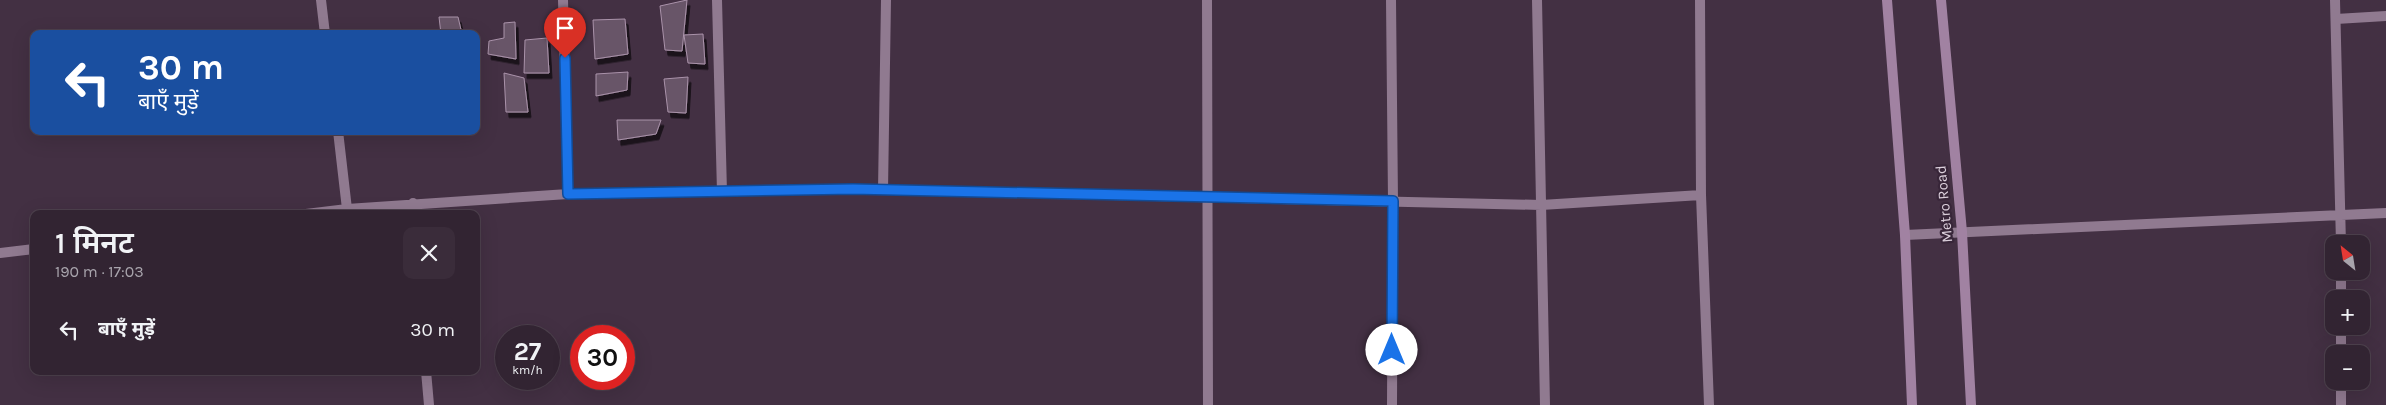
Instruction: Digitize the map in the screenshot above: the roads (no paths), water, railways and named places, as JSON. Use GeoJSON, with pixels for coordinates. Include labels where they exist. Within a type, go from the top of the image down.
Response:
{"type":"FeatureCollection","features":[{"type":"Feature","properties":{"kind":"street"},"geometry":{"type":"LineString","coordinates":[[321,0],[325,30]]}},
{"type":"Feature","properties":{"kind":"street"},"geometry":{"type":"LineString","coordinates":[[563,0],[568,194]]}},
{"type":"Feature","properties":{"kind":"street"},"geometry":{"type":"LineString","coordinates":[[716,0],[722,192]]}},
{"type":"Feature","properties":{"kind":"street"},"geometry":{"type":"LineString","coordinates":[[883,190],[886,0]]}},
{"type":"Feature","properties":{"kind":"street"},"geometry":{"type":"LineString","coordinates":[[1207,0],[1208,405]]}},
{"type":"Feature","properties":{"kind":"street"},"geometry":{"type":"LineString","coordinates":[[1391,0],[1393,201],[1392,405]]}},
{"type":"Feature","properties":{"kind":"street"},"geometry":{"type":"LineString","coordinates":[[1537,0],[1546,405]]}},
{"type":"Feature","properties":{"kind":"street"},"geometry":{"type":"LineString","coordinates":[[1700,0],[1701,195],[1709,405]]}},
{"type":"Feature","properties":{"kind":"street"},"geometry":{"type":"LineString","coordinates":[[1887,0],[1905,235],[1912,405]]}},
{"type":"Feature","properties":{"kind":"street","name":"Metro Road"},"geometry":{"type":"LineString","coordinates":[[1941,0],[1962,232],[1971,405]]}},
{"type":"Feature","properties":{"kind":"street"},"geometry":{"type":"LineString","coordinates":[[2335,0],[2341,235]]}},
{"type":"Feature","properties":{"kind":"street"},"geometry":{"type":"LineString","coordinates":[[2336,19],[2386,16]]}},
{"type":"Feature","properties":{"kind":"street"},"geometry":{"type":"LineString","coordinates":[[338,135],[347,208]]}},
{"type":"Feature","properties":{"kind":"street"},"geometry":{"type":"LineString","coordinates":[[333,210],[347,208],[413,208],[568,194],[883,190],[1541,205],[1701,195]]}},
{"type":"Feature","properties":{"kind":"street"},"geometry":{"type":"LineString","coordinates":[[1905,235],[2386,214]]}},
{"type":"Feature","properties":{"kind":"street"},"geometry":{"type":"LineString","coordinates":[[0,253],[30,249]]}},
{"type":"Feature","properties":{"kind":"street"},"geometry":{"type":"LineString","coordinates":[[426,375],[429,405]]}},
{"type":"Feature","properties":{"kind":"street"},"geometry":{"type":"LineString","coordinates":[[2341,390],[2341,405]]}}]}
